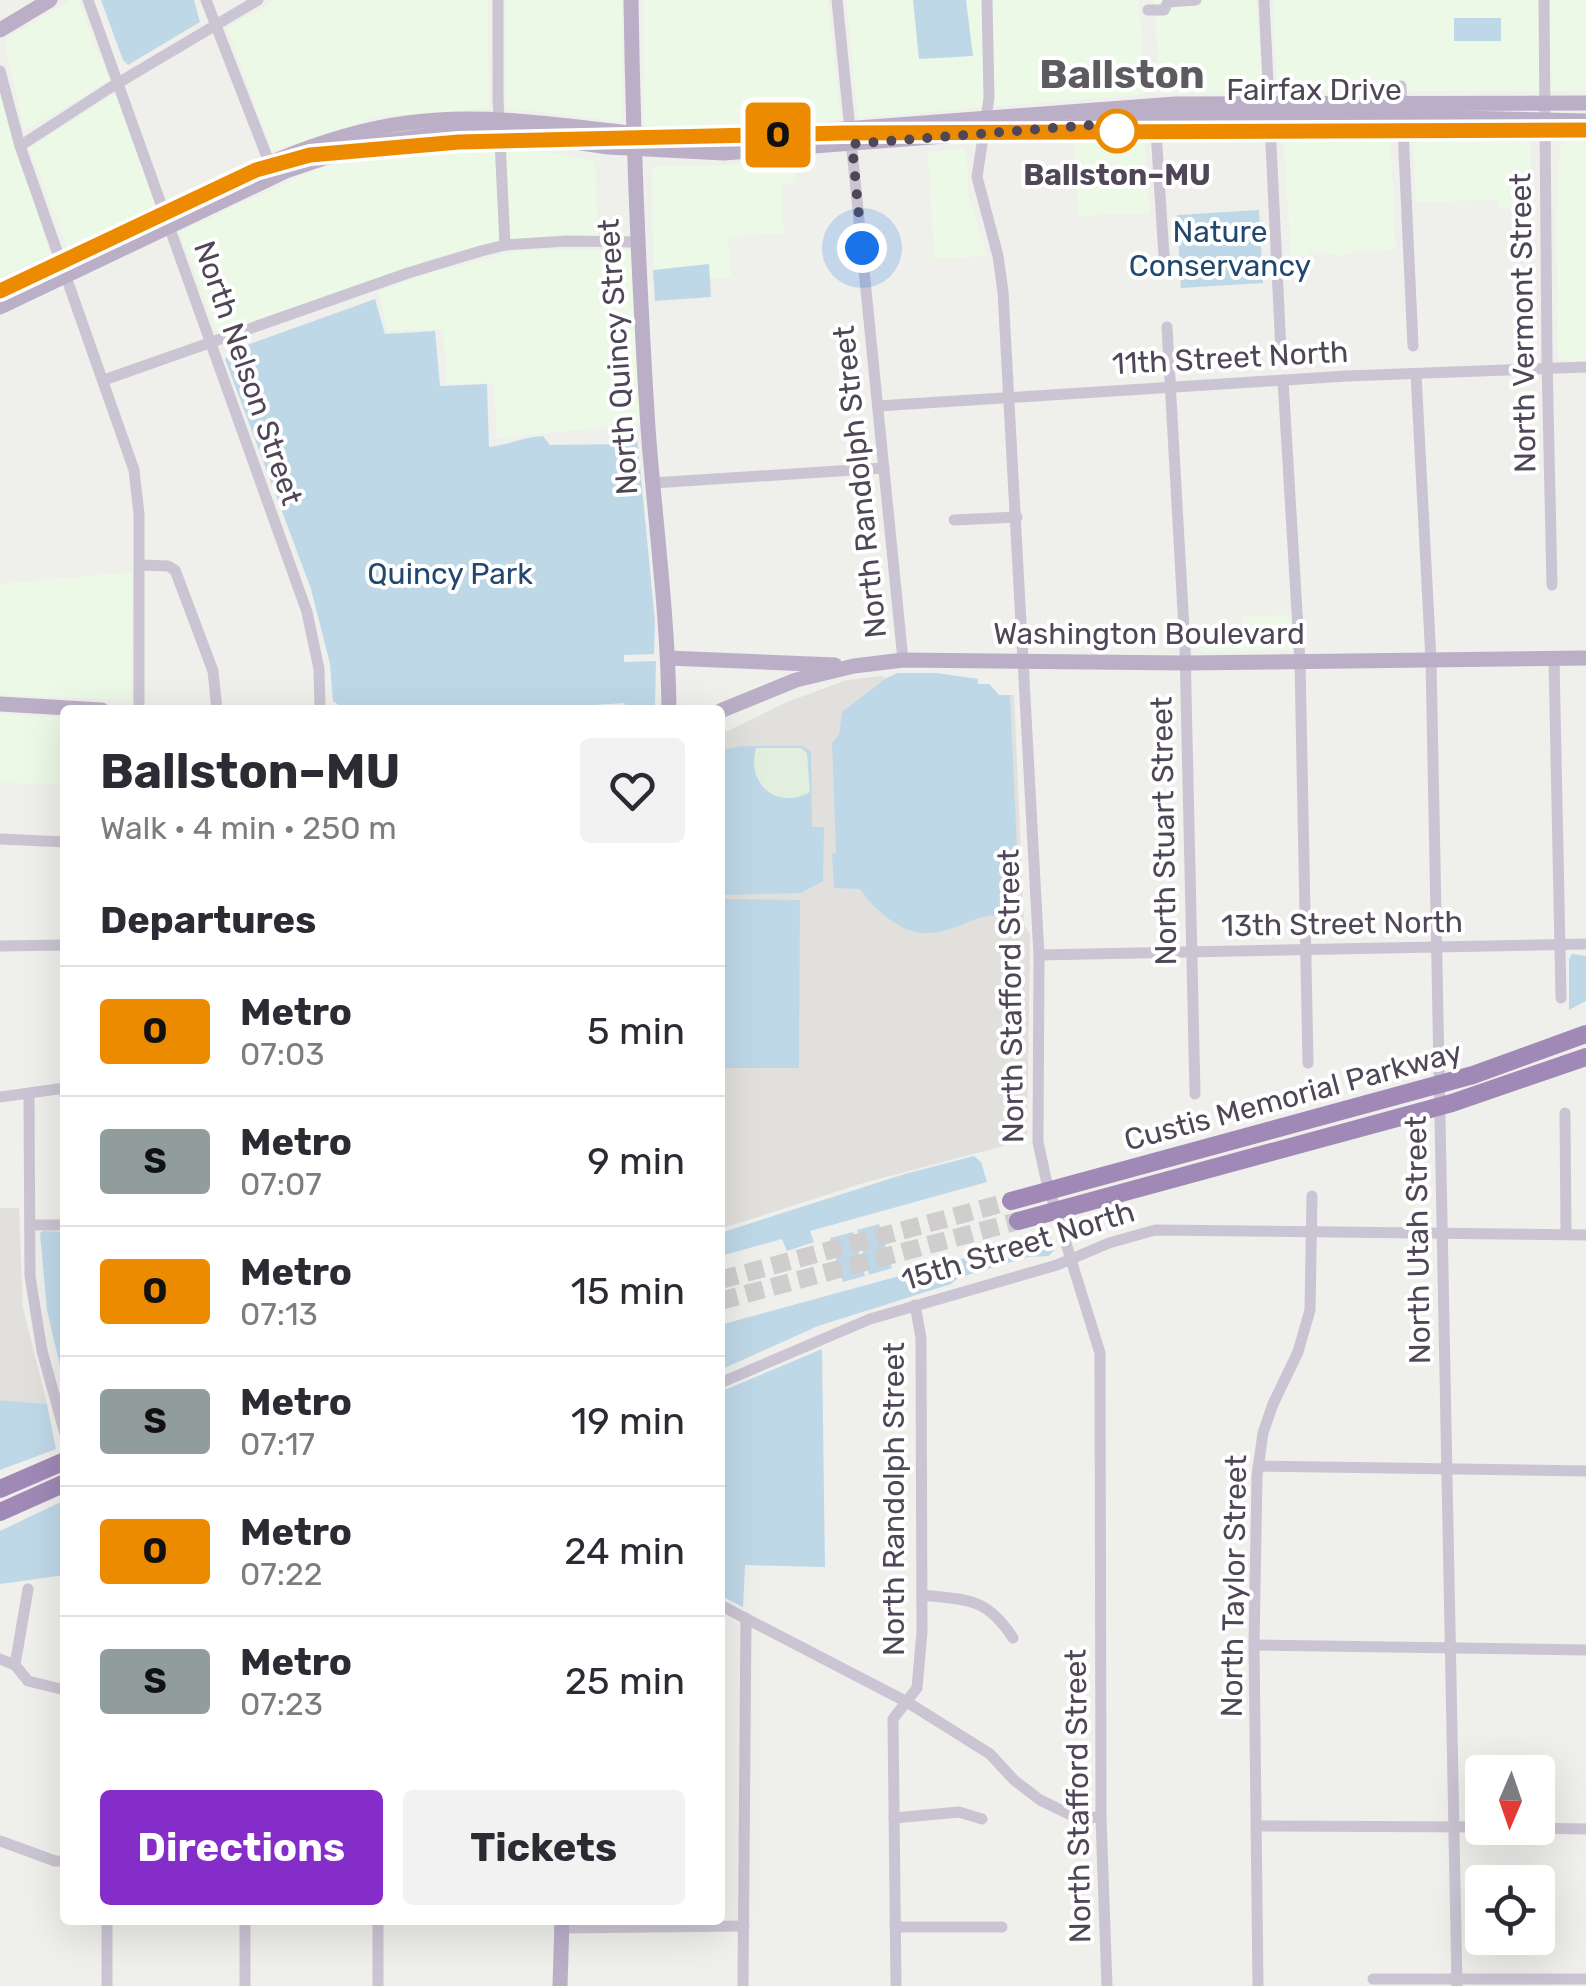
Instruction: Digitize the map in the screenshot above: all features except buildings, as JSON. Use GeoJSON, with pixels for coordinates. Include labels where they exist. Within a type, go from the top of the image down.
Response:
{"type":"FeatureCollection","features":[{"type":"Feature","properties":{"kind":"highway"},"geometry":{"type":"LineString","coordinates":[[1473,1075],[1586,1024]]}},
{"type":"Feature","properties":{"kind":"highway","name":"Custis Memorial Parkway"},"geometry":{"type":"LineString","coordinates":[[1011,1201],[1473,1075],[1586,1034]]}},
{"type":"Feature","properties":{"kind":"highway","name":"Custis Memorial Parkway"},"geometry":{"type":"LineString","coordinates":[[1018,1221],[1488,1092],[1586,1056]]}},
{"type":"Feature","properties":{"kind":"highway"},"geometry":{"type":"LineString","coordinates":[[1369,1126],[1472,1106],[1586,1067]]}},
{"type":"Feature","properties":{"kind":"highway"},"geometry":{"type":"LineString","coordinates":[[0,1489],[60,1464]]}},
{"type":"Feature","properties":{"kind":"highway"},"geometry":{"type":"LineString","coordinates":[[0,1512],[60,1485]]}},
{"type":"Feature","properties":{"kind":"main road"},"geometry":{"type":"LineString","coordinates":[[0,30],[50,0]]}},
{"type":"Feature","properties":{"kind":"main road","name":"North Quincy Street"},"geometry":{"type":"LineString","coordinates":[[631,0],[638,242],[669,705]]}},
{"type":"Feature","properties":{"kind":"main road","name":"Fairfax Drive"},"geometry":{"type":"LineString","coordinates":[[1401,102],[1546,121],[1586,121]]}},
{"type":"Feature","properties":{"kind":"main road","name":"Fairfax Drive"},"geometry":{"type":"LineString","coordinates":[[0,308],[64,269],[272,169],[380,142],[500,125],[633,141],[851,136],[1155,112],[1401,102],[1586,103]]}},
{"type":"Feature","properties":{"kind":"main road","name":"Fairfax Drive"},"geometry":{"type":"LineString","coordinates":[[0,291],[64,269]]}},
{"type":"Feature","properties":{"kind":"main road"},"geometry":{"type":"LineString","coordinates":[[668,658],[854,666]]}},
{"type":"Feature","properties":{"kind":"main road","name":"Washington Boulevard"},"geometry":{"type":"LineString","coordinates":[[725,710],[796,680],[854,666],[903,660],[1024,663],[1586,658]]}},
{"type":"Feature","properties":{"kind":"main road"},"geometry":{"type":"LineString","coordinates":[[0,704],[60,708]]}},
{"type":"Feature","properties":{"kind":"main road"},"geometry":{"type":"LineString","coordinates":[[560,1986],[562,1925]]}},
{"type":"Feature","properties":{"kind":"street","name":"North Nelson Street"},"geometry":{"type":"LineString","coordinates":[[88,0],[306,612],[319,669],[320,705]]}},
{"type":"Feature","properties":{"kind":"street"},"geometry":{"type":"LineString","coordinates":[[206,0],[272,169]]}},
{"type":"Feature","properties":{"kind":"street"},"geometry":{"type":"LineString","coordinates":[[20,146],[258,0]]}},
{"type":"Feature","properties":{"kind":"street"},"geometry":{"type":"LineString","coordinates":[[498,0],[505,245]]}},
{"type":"Feature","properties":{"kind":"street","name":"North Randolph Street"},"geometry":{"type":"LineString","coordinates":[[837,0],[903,660]]}},
{"type":"Feature","properties":{"kind":"street","name":"North Stafford Street"},"geometry":{"type":"LineString","coordinates":[[987,0],[988,98],[977,177],[1001,274],[1017,517],[1039,954],[1038,1142],[1100,1353],[1101,1818],[1107,1986]]}},
{"type":"Feature","properties":{"kind":"street"},"geometry":{"type":"LineString","coordinates":[[1148,10],[1164,10],[1168,2],[1196,0]]}},
{"type":"Feature","properties":{"kind":"street"},"geometry":{"type":"LineString","coordinates":[[1264,0],[1281,351]]}},
{"type":"Feature","properties":{"kind":"street","name":"North Vermont Street"},"geometry":{"type":"LineString","coordinates":[[1544,0],[1552,585]]}},
{"type":"Feature","properties":{"kind":"street"},"geometry":{"type":"LineString","coordinates":[[0,71],[20,146],[136,480],[139,705]]}},
{"type":"Feature","properties":{"kind":"street"},"geometry":{"type":"LineString","coordinates":[[1401,102],[1412,346]]}},
{"type":"Feature","properties":{"kind":"street"},"geometry":{"type":"LineString","coordinates":[[1155,112],[1165,271]]}},
{"type":"Feature","properties":{"kind":"street"},"geometry":{"type":"LineString","coordinates":[[104,380],[408,273],[505,245],[638,242]]}},
{"type":"Feature","properties":{"kind":"street","name":"North Stuart Street"},"geometry":{"type":"LineString","coordinates":[[1167,327],[1185,662],[1195,1094]]}},
{"type":"Feature","properties":{"kind":"street","name":"11th Street North"},"geometry":{"type":"LineString","coordinates":[[878,406],[1170,386],[1586,368]]}},
{"type":"Feature","properties":{"kind":"street","name":"North Utah Street"},"geometry":{"type":"LineString","coordinates":[[1416,374],[1431,660],[1457,1982]]}},
{"type":"Feature","properties":{"kind":"street"},"geometry":{"type":"LineString","coordinates":[[1283,380],[1300,662],[1308,1063]]}},
{"type":"Feature","properties":{"kind":"street"},"geometry":{"type":"LineString","coordinates":[[653,483],[884,468]]}},
{"type":"Feature","properties":{"kind":"street"},"geometry":{"type":"LineString","coordinates":[[954,520],[1017,517]]}},
{"type":"Feature","properties":{"kind":"street"},"geometry":{"type":"LineString","coordinates":[[140,565],[175,570],[213,671],[216,705]]}},
{"type":"Feature","properties":{"kind":"street"},"geometry":{"type":"LineString","coordinates":[[1554,658],[1561,998]]}},
{"type":"Feature","properties":{"kind":"street"},"geometry":{"type":"LineString","coordinates":[[0,840],[60,842]]}},
{"type":"Feature","properties":{"kind":"street","name":"13th Street North"},"geometry":{"type":"LineString","coordinates":[[1039,954],[1586,944]]}},
{"type":"Feature","properties":{"kind":"street"},"geometry":{"type":"LineString","coordinates":[[0,946],[60,945]]}},
{"type":"Feature","properties":{"kind":"street"},"geometry":{"type":"LineString","coordinates":[[0,1097],[60,1088]]}},
{"type":"Feature","properties":{"kind":"street"},"geometry":{"type":"LineString","coordinates":[[29,1095],[33,1299],[42,1352],[60,1415]]}},
{"type":"Feature","properties":{"kind":"street"},"geometry":{"type":"LineString","coordinates":[[1565,1113],[1566,1234]]}},
{"type":"Feature","properties":{"kind":"street","name":"North Taylor Street"},"geometry":{"type":"LineString","coordinates":[[1258,1986],[1254,1645],[1258,1466],[1273,1404],[1298,1352],[1310,1310],[1312,1196]]}},
{"type":"Feature","properties":{"kind":"street"},"geometry":{"type":"LineString","coordinates":[[30,1224],[60,1225]]}},
{"type":"Feature","properties":{"kind":"street","name":"15th Street North"},"geometry":{"type":"LineString","coordinates":[[725,1382],[870,1319],[1155,1230],[1586,1235]]}},
{"type":"Feature","properties":{"kind":"street","name":"North Randolph Street"},"geometry":{"type":"LineString","coordinates":[[896,1986],[894,1719],[917,1688],[922,1595],[921,1338],[916,1305]]}},
{"type":"Feature","properties":{"kind":"street"},"geometry":{"type":"LineString","coordinates":[[1258,1466],[1586,1471]]}},
{"type":"Feature","properties":{"kind":"street"},"geometry":{"type":"LineString","coordinates":[[15,1665],[28,1589]]}},
{"type":"Feature","properties":{"kind":"street"},"geometry":{"type":"LineString","coordinates":[[922,1595],[977,1601],[998,1616],[1013,1638]]}},
{"type":"Feature","properties":{"kind":"street"},"geometry":{"type":"LineString","coordinates":[[725,1607],[906,1702],[990,1754],[1040,1800],[1071,1815],[1101,1818]]}},
{"type":"Feature","properties":{"kind":"street"},"geometry":{"type":"LineString","coordinates":[[744,1986],[746,1618]]}},
{"type":"Feature","properties":{"kind":"street"},"geometry":{"type":"LineString","coordinates":[[1254,1645],[1586,1650]]}},
{"type":"Feature","properties":{"kind":"street"},"geometry":{"type":"LineString","coordinates":[[0,1659],[15,1665],[28,1682],[60,1689]]}},
{"type":"Feature","properties":{"kind":"street"},"geometry":{"type":"LineString","coordinates":[[894,1818],[960,1812],[982,1819]]}},
{"type":"Feature","properties":{"kind":"street"},"geometry":{"type":"LineString","coordinates":[[1256,1826],[1465,1826]]}},
{"type":"Feature","properties":{"kind":"street"},"geometry":{"type":"LineString","coordinates":[[1555,1829],[1586,1829]]}},
{"type":"Feature","properties":{"kind":"street"},"geometry":{"type":"LineString","coordinates":[[0,1841],[60,1860]]}},
{"type":"Feature","properties":{"kind":"street"},"geometry":{"type":"LineString","coordinates":[[107,1925],[107,1986]]}},
{"type":"Feature","properties":{"kind":"street"},"geometry":{"type":"LineString","coordinates":[[245,1925],[245,1986]]}},
{"type":"Feature","properties":{"kind":"street"},"geometry":{"type":"LineString","coordinates":[[378,1925],[378,1986]]}},
{"type":"Feature","properties":{"kind":"street"},"geometry":{"type":"LineString","coordinates":[[653,1925],[744,1926]]}},
{"type":"Feature","properties":{"kind":"street"},"geometry":{"type":"LineString","coordinates":[[895,1927],[1002,1927]]}},
{"type":"Feature","properties":{"kind":"street"},"geometry":{"type":"LineString","coordinates":[[1373,1979],[1586,1979]]}},
{"type":"Feature","properties":{"kind":"shaded area"},"geometry":{"type":"Polygon","coordinates":[[[71,0],[78,0],[110,81],[24,131],[4,40],[71,0]]]}},
{"type":"Feature","properties":{"kind":"shaded area"},"geometry":{"type":"Polygon","coordinates":[[[275,0],[488,0],[489,108],[378,117],[272,151],[227,28],[275,0]]]}},
{"type":"Feature","properties":{"kind":"shaded area"},"geometry":{"type":"Polygon","coordinates":[[[505,0],[622,0],[623,122],[506,108],[505,0]]]}},
{"type":"Feature","properties":{"kind":"shaded area"},"geometry":{"type":"Polygon","coordinates":[[[644,0],[828,0],[841,120],[735,127],[644,125],[644,0]]]}},
{"type":"Feature","properties":{"kind":"shaded area"},"geometry":{"type":"Polygon","coordinates":[[[846,0],[1139,0],[1145,94],[858,118],[846,0]]]}},
{"type":"Feature","properties":{"kind":"shaded area"},"geometry":{"type":"Polygon","coordinates":[[[1154,0],[1256,0],[1263,92],[1160,94],[1154,0]]]}},
{"type":"Feature","properties":{"kind":"shaded area"},"geometry":{"type":"Polygon","coordinates":[[[1273,0],[1586,0],[1586,91],[1277,91],[1273,0]]]}},
{"type":"Feature","properties":{"kind":"shaded area"},"geometry":{"type":"Polygon","coordinates":[[[0,92],[50,254],[0,277],[0,92]]]}},
{"type":"Feature","properties":{"kind":"shaded area"},"geometry":{"type":"Polygon","coordinates":[[[116,93],[156,207],[67,247],[29,148],[116,93]]]}},
{"type":"Feature","properties":{"kind":"shaded area"},"geometry":{"type":"Polygon","coordinates":[[[1283,132],[1390,134],[1396,249],[1362,249],[1343,256],[1310,252],[1310,256],[1291,256],[1283,132]]]}},
{"type":"Feature","properties":{"kind":"shaded area"},"geometry":{"type":"Polygon","coordinates":[[[1420,133],[1531,138],[1532,208],[1498,209],[1497,200],[1416,202],[1413,137],[1420,133]]]}},
{"type":"Feature","properties":{"kind":"shaded area"},"geometry":{"type":"Polygon","coordinates":[[[1144,135],[1150,213],[1078,216],[1073,137],[1144,135]]]}},
{"type":"Feature","properties":{"kind":"shaded area"},"geometry":{"type":"Polygon","coordinates":[[[1564,139],[1586,139],[1586,362],[1561,361],[1558,355],[1556,223],[1560,148],[1564,139]]]}},
{"type":"Feature","properties":{"kind":"shaded area"},"geometry":{"type":"Polygon","coordinates":[[[490,142],[595,161],[598,239],[541,237],[490,243],[440,256],[218,335],[179,232],[316,169],[403,146],[490,142]]]}},
{"type":"Feature","properties":{"kind":"shaded area"},"geometry":{"type":"Polygon","coordinates":[[[964,149],[968,193],[987,256],[934,259],[928,152],[964,149]]]}},
{"type":"Feature","properties":{"kind":"shaded area"},"geometry":{"type":"Polygon","coordinates":[[[802,162],[796,183],[781,184],[784,233],[728,237],[731,277],[710,279],[709,264],[653,270],[652,167],[802,162]]]}},
{"type":"Feature","properties":{"kind":"shaded area"},"geometry":{"type":"Polygon","coordinates":[[[520,250],[631,250],[640,424],[497,438],[494,383],[447,384],[443,329],[388,331],[378,291],[520,250]]]}},
{"type":"Feature","properties":{"kind":"shaded area"},"geometry":{"type":"Polygon","coordinates":[[[133,572],[131,700],[0,695],[0,584],[133,572]]]}},
{"type":"Feature","properties":{"kind":"shaded area"},"geometry":{"type":"Polygon","coordinates":[[[1288,615],[1294,631],[1292,650],[1205,652],[1196,647],[1196,632],[1242,629],[1243,616],[1288,615]]]}},
{"type":"Feature","properties":{"kind":"shaded area"},"geometry":{"type":"Polygon","coordinates":[[[898,673],[936,673],[978,679],[978,684],[989,684],[999,695],[1014,695],[1024,924],[1030,934],[1027,1140],[867,1182],[725,1227],[725,731],[847,680],[885,678],[898,673]]]}},
{"type":"Feature","properties":{"kind":"shaded area"},"geometry":{"type":"Polygon","coordinates":[[[0,714],[60,718],[60,784],[0,783],[0,714]]]}},
{"type":"Feature","properties":{"kind":"shaded area"},"geometry":{"type":"Polygon","coordinates":[[[0,1208],[19,1208],[23,1308],[47,1404],[0,1400],[0,1208]]]}},
{"type":"Feature","properties":{"kind":"green space"},"geometry":{"type":"Polygon","coordinates":[[[101,0],[194,0],[200,22],[128,65],[101,0]]]}},
{"type":"Feature","properties":{"kind":"green space"},"geometry":{"type":"Polygon","coordinates":[[[913,0],[966,0],[973,56],[919,59],[913,0]]]}},
{"type":"Feature","properties":{"kind":"green space"},"geometry":{"type":"Polygon","coordinates":[[[1454,18],[1501,18],[1501,41],[1454,41],[1454,18]]]}},
{"type":"Feature","properties":{"kind":"green space","name":"Nature Conservancy"},"geometry":{"type":"Polygon","coordinates":[[[1259,210],[1263,283],[1181,288],[1177,215],[1259,210]]]}},
{"type":"Feature","properties":{"kind":"green space"},"geometry":{"type":"Polygon","coordinates":[[[709,264],[711,297],[655,301],[653,270],[709,264]]]}},
{"type":"Feature","properties":{"kind":"green space","name":"Quincy Park"},"geometry":{"type":"Polygon","coordinates":[[[375,299],[385,334],[435,331],[440,386],[487,384],[489,447],[543,436],[550,445],[626,444],[626,438],[637,437],[655,621],[654,654],[624,655],[624,662],[656,661],[655,705],[339,705],[333,701],[330,664],[311,589],[225,359],[233,350],[375,299]]]}},
{"type":"Feature","properties":{"kind":"green space"},"geometry":{"type":"Polygon","coordinates":[[[898,673],[978,679],[978,684],[989,684],[999,695],[1010,695],[1018,929],[1006,929],[1005,915],[938,932],[915,932],[884,915],[860,889],[834,888],[832,743],[839,735],[842,712],[898,673]]]}},
{"type":"Feature","properties":{"kind":"green space"},"geometry":{"type":"Polygon","coordinates":[[[802,746],[811,752],[812,827],[824,827],[823,881],[801,893],[725,895],[725,749],[802,746]]]}},
{"type":"Feature","properties":{"kind":"green space"},"geometry":{"type":"Polygon","coordinates":[[[725,899],[800,900],[799,1068],[725,1068],[725,899]]]}},
{"type":"Feature","properties":{"kind":"green space"},"geometry":{"type":"Polygon","coordinates":[[[1572,954],[1586,956],[1586,1001],[1569,1010],[1569,959],[1572,954]]]}},
{"type":"Feature","properties":{"kind":"green space"},"geometry":{"type":"Polygon","coordinates":[[[974,1156],[981,1162],[987,1182],[810,1231],[814,1242],[787,1251],[782,1239],[725,1255],[725,1231],[974,1156]]]}},
{"type":"Feature","properties":{"kind":"green space"},"geometry":{"type":"Polygon","coordinates":[[[879,1224],[892,1268],[869,1275],[857,1230],[879,1224]]]}},
{"type":"Feature","properties":{"kind":"green space"},"geometry":{"type":"Polygon","coordinates":[[[60,1232],[60,1366],[47,1310],[40,1233],[60,1232]]]}},
{"type":"Feature","properties":{"kind":"green space"},"geometry":{"type":"Polygon","coordinates":[[[853,1232],[865,1276],[843,1282],[830,1238],[853,1232]]]}},
{"type":"Feature","properties":{"kind":"green space"},"geometry":{"type":"Polygon","coordinates":[[[1050,1236],[1055,1249],[1049,1256],[1028,1257],[958,1278],[951,1284],[818,1326],[725,1368],[725,1324],[903,1275],[907,1285],[942,1276],[939,1265],[1050,1236]]]}},
{"type":"Feature","properties":{"kind":"green space"},"geometry":{"type":"Polygon","coordinates":[[[822,1349],[825,1567],[745,1565],[743,1607],[725,1598],[725,1390],[822,1349]]]}},
{"type":"Feature","properties":{"kind":"green space"},"geometry":{"type":"Polygon","coordinates":[[[0,1400],[47,1404],[56,1449],[0,1470],[0,1400]]]}},
{"type":"Feature","properties":{"kind":"green space"},"geometry":{"type":"Polygon","coordinates":[[[60,1502],[60,1576],[0,1584],[0,1531],[60,1502]]]}},
{"type":"Feature","properties":{"kind":"sand"},"geometry":{"type":"Polygon","coordinates":[[[756,748],[801,748],[807,753],[810,792],[786,798],[766,790],[755,772],[756,748]]]}},
{"type":"Feature","properties":{"kind":"tunnel"},"geometry":{"type":"LineString","coordinates":[[725,1279],[1011,1201]]}},
{"type":"Feature","properties":{"kind":"tunnel"},"geometry":{"type":"LineString","coordinates":[[725,1300],[1018,1221]]}},
{"type":"Feature","properties":{"kind":"metro line","name":"O"},"geometry":{"type":"LineString","coordinates":[[0,291],[256,170],[294,158],[360,149],[459,142],[843,133],[1586,130]]}},
{"type":"Feature","properties":{"kind":"place","name":"Ballston–MU"},"geometry":{"type":"Point","coordinates":[1117,131]}},
{"type":"Feature","properties":{"kind":"district","name":"Ballston"},"geometry":{"type":"Point","coordinates":[1122,74]}},
{"type":"Feature","properties":{"kind":"route"},"geometry":{"type":"LineString","coordinates":[[862,248],[852,144],[1104,124],[1117,131]]}}]}
